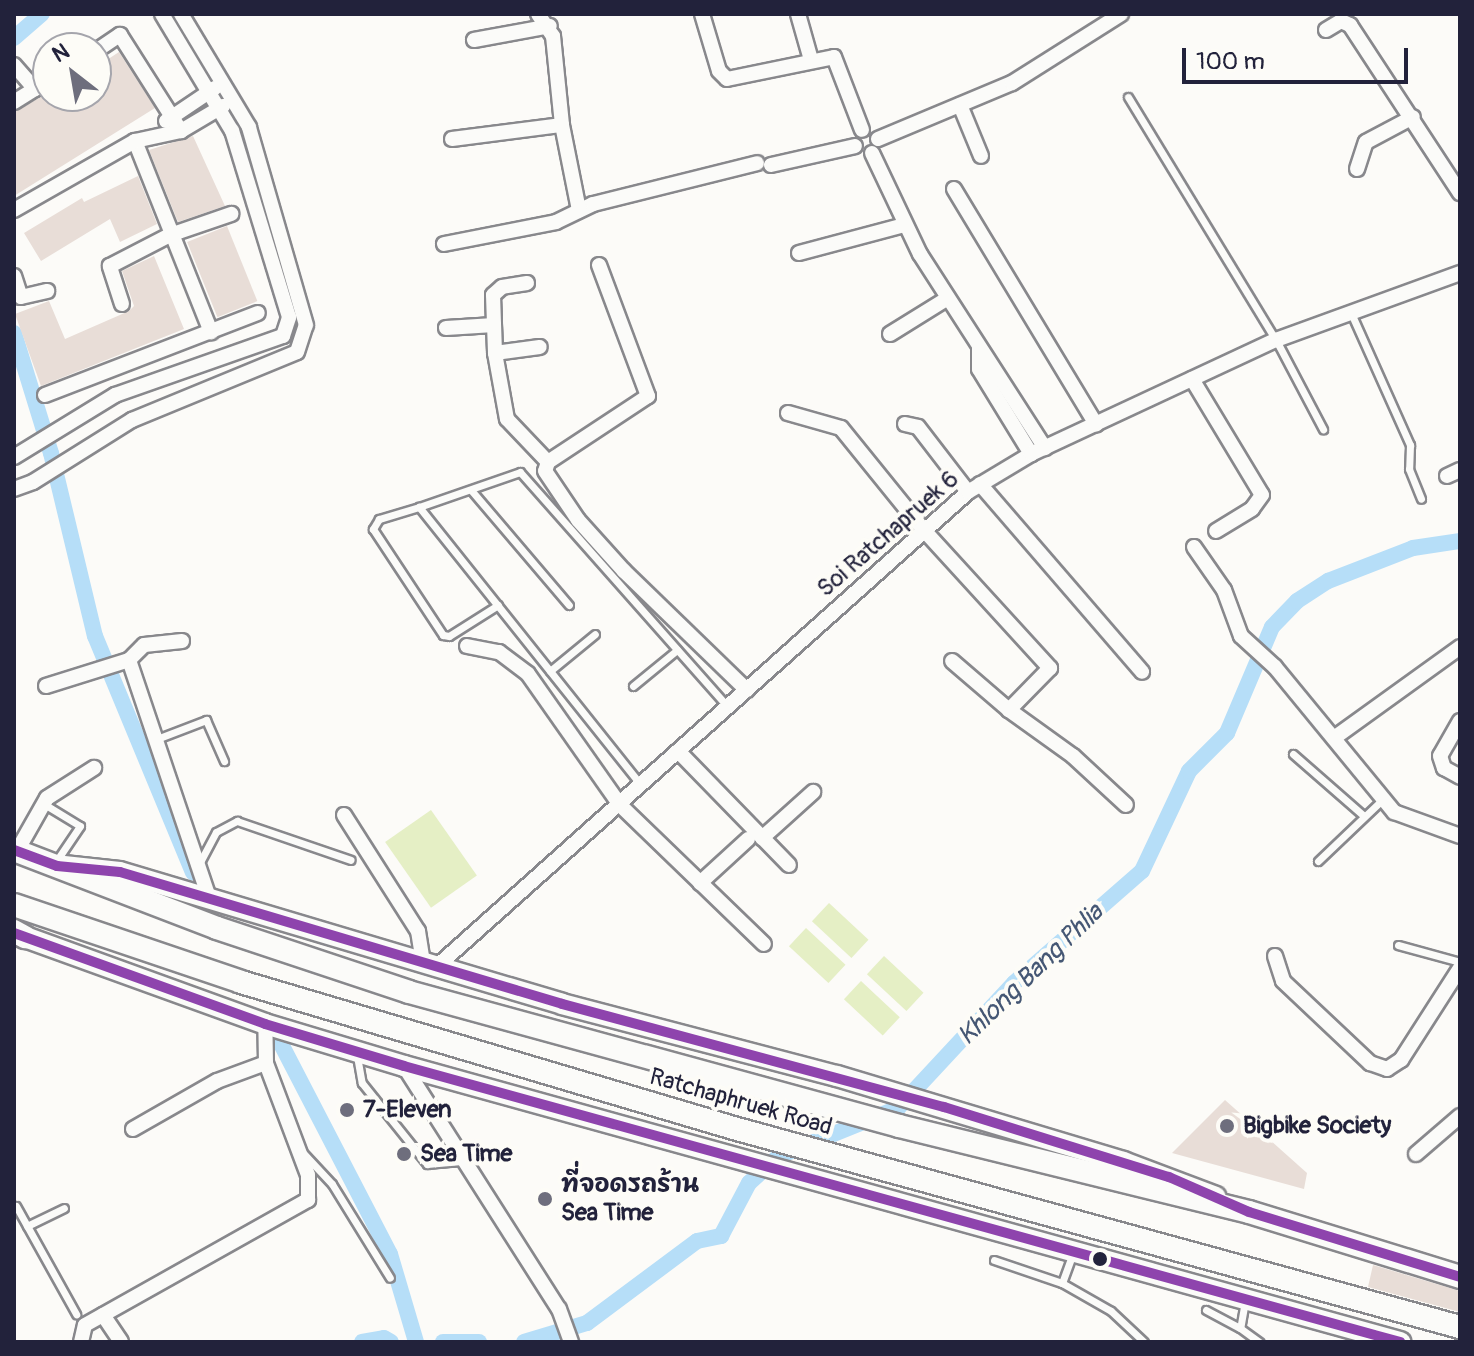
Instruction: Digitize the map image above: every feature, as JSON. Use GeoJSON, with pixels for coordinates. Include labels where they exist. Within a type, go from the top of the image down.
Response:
{"type":"FeatureCollection","features":[{"type":"Feature","properties":{"kind":"main road","name":"Ratchaphruek Road"},"geometry":{"type":"LineString","coordinates":[[16,850],[217,928],[409,992],[899,1126],[1249,1212],[1449,1269],[1460,1277]]}},
{"type":"Feature","properties":{"kind":"main road","name":"Ratchaphruek Road"},"geometry":{"type":"LineString","coordinates":[[56,865],[120,872],[429,966],[944,1107],[1169,1177],[1249,1212]]}},
{"type":"Feature","properties":{"kind":"main road","name":"Ratchaphruek Road"},"geometry":{"type":"LineString","coordinates":[[14,905],[241,982],[737,1129],[1460,1327]]}},
{"type":"Feature","properties":{"kind":"main road"},"geometry":{"type":"LineString","coordinates":[[18,934],[265,1024],[404,1066],[1074,1251],[1369,1338],[1400,1342]]}},
{"type":"Feature","properties":{"kind":"street"},"geometry":{"type":"LineString","coordinates":[[17,456],[115,395],[283,336],[289,317],[232,131],[162,14]]}},
{"type":"Feature","properties":{"kind":"street"},"geometry":{"type":"LineString","coordinates":[[14,489],[33,482],[132,420],[297,352],[306,325],[249,127],[181,14]]}},
{"type":"Feature","properties":{"kind":"street"},"geometry":{"type":"LineString","coordinates":[[538,14],[550,26],[562,125],[579,210]]}},
{"type":"Feature","properties":{"kind":"street"},"geometry":{"type":"LineString","coordinates":[[702,14],[719,71],[727,79],[811,60],[834,57],[839,61],[862,130],[875,146],[904,225],[979,348],[992,359],[1038,451]]}},
{"type":"Feature","properties":{"kind":"street"},"geometry":{"type":"LineString","coordinates":[[798,14],[811,60]]}},
{"type":"Feature","properties":{"kind":"street"},"geometry":{"type":"LineString","coordinates":[[855,146],[862,153],[1012,83],[1121,14]]}},
{"type":"Feature","properties":{"kind":"street"},"geometry":{"type":"LineString","coordinates":[[1326,30],[1341,21],[1350,25],[1460,193]]}},
{"type":"Feature","properties":{"kind":"street"},"geometry":{"type":"LineString","coordinates":[[474,40],[550,26]]}},
{"type":"Feature","properties":{"kind":"street"},"geometry":{"type":"LineString","coordinates":[[112,40],[120,35],[181,131]]}},
{"type":"Feature","properties":{"kind":"street"},"geometry":{"type":"LineString","coordinates":[[14,65],[32,78]]}},
{"type":"Feature","properties":{"kind":"street"},"geometry":{"type":"LineString","coordinates":[[157,134],[171,115],[223,83]]}},
{"type":"Feature","properties":{"kind":"street"},"geometry":{"type":"LineString","coordinates":[[14,102],[32,91]]}},
{"type":"Feature","properties":{"kind":"street"},"geometry":{"type":"LineString","coordinates":[[14,210],[135,141],[181,131],[233,100]]}},
{"type":"Feature","properties":{"kind":"street"},"geometry":{"type":"LineString","coordinates":[[960,105],[981,156]]}},
{"type":"Feature","properties":{"kind":"street"},"geometry":{"type":"LineString","coordinates":[[1357,169],[1366,142],[1413,117]]}},
{"type":"Feature","properties":{"kind":"street"},"geometry":{"type":"LineString","coordinates":[[452,139],[562,125]]}},
{"type":"Feature","properties":{"kind":"street"},"geometry":{"type":"LineString","coordinates":[[855,146],[862,130]]}},
{"type":"Feature","properties":{"kind":"street"},"geometry":{"type":"LineString","coordinates":[[135,141],[211,332]]}},
{"type":"Feature","properties":{"kind":"street"},"geometry":{"type":"LineString","coordinates":[[444,244],[556,222],[579,210],[764,164],[855,146]]}},
{"type":"Feature","properties":{"kind":"street"},"geometry":{"type":"LineString","coordinates":[[954,189],[1096,424]]}},
{"type":"Feature","properties":{"kind":"street"},"geometry":{"type":"LineString","coordinates":[[122,304],[110,266],[170,235],[231,214]]}},
{"type":"Feature","properties":{"kind":"street"},"geometry":{"type":"LineString","coordinates":[[799,253],[904,225]]}},
{"type":"Feature","properties":{"kind":"street"},"geometry":{"type":"LineString","coordinates":[[548,462],[648,396],[599,265]]}},
{"type":"Feature","properties":{"kind":"street","name":"Soi Ratchapruek 6"},"geometry":{"type":"LineString","coordinates":[[429,966],[620,805],[922,528],[974,488],[1038,451],[1276,340],[1460,273]]}},
{"type":"Feature","properties":{"kind":"street"},"geometry":{"type":"LineString","coordinates":[[14,276],[21,297],[47,291]]}},
{"type":"Feature","properties":{"kind":"street"},"geometry":{"type":"LineString","coordinates":[[527,283],[502,287],[493,295],[495,353],[507,419],[548,462],[547,475],[578,520],[747,690]]}},
{"type":"Feature","properties":{"kind":"street"},"geometry":{"type":"LineString","coordinates":[[890,334],[948,298]]}},
{"type":"Feature","properties":{"kind":"street"},"geometry":{"type":"LineString","coordinates":[[45,395],[258,313]]}},
{"type":"Feature","properties":{"kind":"street"},"geometry":{"type":"LineString","coordinates":[[446,328],[494,325]]}},
{"type":"Feature","properties":{"kind":"street"},"geometry":{"type":"LineString","coordinates":[[495,353],[540,347]]}},
{"type":"Feature","properties":{"kind":"street"},"geometry":{"type":"LineString","coordinates":[[1192,379],[1262,495],[1252,509],[1216,531]]}},
{"type":"Feature","properties":{"kind":"street"},"geometry":{"type":"LineString","coordinates":[[788,413],[841,428],[922,528],[1048,663],[1050,668],[1009,710]]}},
{"type":"Feature","properties":{"kind":"street"},"geometry":{"type":"LineString","coordinates":[[905,424],[918,427],[1142,672]]}},
{"type":"Feature","properties":{"kind":"street"},"geometry":{"type":"LineString","coordinates":[[1194,547],[1224,590],[1238,631],[1268,659],[1382,800],[1404,818],[1460,836]]}},
{"type":"Feature","properties":{"kind":"street"},"geometry":{"type":"LineString","coordinates":[[46,686],[129,660],[144,645],[182,641]]}},
{"type":"Feature","properties":{"kind":"street"},"geometry":{"type":"LineString","coordinates":[[467,646],[499,652],[528,674],[620,805],[764,944]]}},
{"type":"Feature","properties":{"kind":"street"},"geometry":{"type":"LineString","coordinates":[[1334,738],[1460,647]]}},
{"type":"Feature","properties":{"kind":"street"},"geometry":{"type":"LineString","coordinates":[[129,660],[152,741],[209,898]]}},
{"type":"Feature","properties":{"kind":"street"},"geometry":{"type":"LineString","coordinates":[[952,661],[1009,710],[1073,756],[1126,805]]}},
{"type":"Feature","properties":{"kind":"street"},"geometry":{"type":"LineString","coordinates":[[1460,721],[1440,756],[1444,768],[1460,777]]}},
{"type":"Feature","properties":{"kind":"street"},"geometry":{"type":"LineString","coordinates":[[678,751],[755,839],[789,865]]}},
{"type":"Feature","properties":{"kind":"street"},"geometry":{"type":"LineString","coordinates":[[16,850],[43,803],[94,768]]}},
{"type":"Feature","properties":{"kind":"street"},"geometry":{"type":"LineString","coordinates":[[700,883],[813,792]]}},
{"type":"Feature","properties":{"kind":"street"},"geometry":{"type":"LineString","coordinates":[[344,815],[418,931],[429,966]]}},
{"type":"Feature","properties":{"kind":"street"},"geometry":{"type":"LineString","coordinates":[[1275,956],[1283,981],[1370,1063],[1387,1069],[1401,1060],[1460,965]]}},
{"type":"Feature","properties":{"kind":"street"},"geometry":{"type":"LineString","coordinates":[[81,1342],[85,1325],[308,1200],[308,1175],[266,1063],[265,1024]]}},
{"type":"Feature","properties":{"kind":"street"},"geometry":{"type":"LineString","coordinates":[[133,1129],[217,1081],[266,1063]]}},
{"type":"Feature","properties":{"kind":"street"},"geometry":{"type":"LineString","coordinates":[[404,1066],[567,1326],[571,1342]]}},
{"type":"Feature","properties":{"kind":"street"},"geometry":{"type":"LineString","coordinates":[[1416,1154],[1460,1116]]}},
{"type":"Feature","properties":{"kind":"street"},"geometry":{"type":"LineString","coordinates":[[103,1315],[121,1342]]}},
{"type":"Feature","properties":{"kind":"lane"},"geometry":{"type":"LineString","coordinates":[[1128,97],[1276,340],[1323,429]]}},
{"type":"Feature","properties":{"kind":"lane"},"geometry":{"type":"LineString","coordinates":[[1350,311],[1410,445],[1409,469],[1421,499]]}},
{"type":"Feature","properties":{"kind":"lane"},"geometry":{"type":"LineString","coordinates":[[498,605],[443,635],[373,529],[379,519],[520,472],[728,707]]}},
{"type":"Feature","properties":{"kind":"lane"},"geometry":{"type":"LineString","coordinates":[[471,490],[569,605]]}},
{"type":"Feature","properties":{"kind":"lane"},"geometry":{"type":"LineString","coordinates":[[419,507],[641,785]]}},
{"type":"Feature","properties":{"kind":"lane"},"geometry":{"type":"LineString","coordinates":[[550,671],[595,634]]}},
{"type":"Feature","properties":{"kind":"lane"},"geometry":{"type":"LineString","coordinates":[[633,686],[677,650]]}},
{"type":"Feature","properties":{"kind":"lane"},"geometry":{"type":"LineString","coordinates":[[152,741],[206,720],[224,761]]}},
{"type":"Feature","properties":{"kind":"lane"},"geometry":{"type":"LineString","coordinates":[[1293,754],[1364,816]]}},
{"type":"Feature","properties":{"kind":"lane"},"geometry":{"type":"LineString","coordinates":[[1318,861],[1382,800]]}},
{"type":"Feature","properties":{"kind":"lane"},"geometry":{"type":"LineString","coordinates":[[43,803],[80,826],[56,865]]}},
{"type":"Feature","properties":{"kind":"lane"},"geometry":{"type":"LineString","coordinates":[[198,866],[216,832],[237,821],[351,860]]}},
{"type":"Feature","properties":{"kind":"lane"},"geometry":{"type":"LineString","coordinates":[[1398,945],[1460,965]]}},
{"type":"Feature","properties":{"kind":"lane"},"geometry":{"type":"LineString","coordinates":[[357,1052],[362,1083],[427,1164],[464,1161]]}},
{"type":"Feature","properties":{"kind":"lane"},"geometry":{"type":"LineString","coordinates":[[297,1147],[332,1184],[390,1278]]}},
{"type":"Feature","properties":{"kind":"lane"},"geometry":{"type":"LineString","coordinates":[[16,1206],[76,1314]]}},
{"type":"Feature","properties":{"kind":"lane"},"geometry":{"type":"LineString","coordinates":[[27,1226],[64,1208]]}},
{"type":"Feature","properties":{"kind":"lane"},"geometry":{"type":"LineString","coordinates":[[1062,1283],[1074,1251]]}},
{"type":"Feature","properties":{"kind":"lane"},"geometry":{"type":"LineString","coordinates":[[994,1260],[1062,1283],[1111,1311],[1144,1342]]}},
{"type":"Feature","properties":{"kind":"lane"},"geometry":{"type":"LineString","coordinates":[[1240,1328],[1245,1301]]}},
{"type":"Feature","properties":{"kind":"lane"},"geometry":{"type":"LineString","coordinates":[[1206,1310],[1259,1342]]}},
{"type":"Feature","properties":{"kind":"green space"},"geometry":{"type":"Polygon","coordinates":[[[431,810],[477,876],[431,908],[385,842],[431,810]]]}},
{"type":"Feature","properties":{"kind":"green space"},"geometry":{"type":"Polygon","coordinates":[[[829,903],[868,940],[851,958],[812,921],[829,903]]]}},
{"type":"Feature","properties":{"kind":"green space"},"geometry":{"type":"Polygon","coordinates":[[[806,928],[845,965],[828,983],[789,946],[806,928]]]}},
{"type":"Feature","properties":{"kind":"green space"},"geometry":{"type":"Polygon","coordinates":[[[884,956],[923,993],[906,1011],[867,974],[884,956]]]}},
{"type":"Feature","properties":{"kind":"green space"},"geometry":{"type":"Polygon","coordinates":[[[861,981],[900,1017],[883,1035],[844,999],[861,981]]]}},
{"type":"Feature","properties":{"kind":"building"},"geometry":{"type":"Polygon","coordinates":[[[119,52],[155,108],[14,196],[14,112],[32,102],[32,112],[112,112],[112,57],[119,52]]]}},
{"type":"Feature","properties":{"kind":"building"},"geometry":{"type":"Polygon","coordinates":[[[193,136],[225,206],[178,222],[149,150],[193,136]]]}},
{"type":"Feature","properties":{"kind":"building"},"geometry":{"type":"Polygon","coordinates":[[[138,176],[157,224],[120,242],[110,219],[41,261],[24,233],[82,198],[84,202],[138,176]]]}},
{"type":"Feature","properties":{"kind":"building"},"geometry":{"type":"Polygon","coordinates":[[[227,226],[257,301],[217,317],[187,242],[227,226]]]}},
{"type":"Feature","properties":{"kind":"building"},"geometry":{"type":"Polygon","coordinates":[[[154,256],[184,329],[41,386],[15,314],[49,301],[65,339],[129,311],[134,306],[122,271],[154,256]]]}},
{"type":"Feature","properties":{"kind":"building","name":"Bigbike Society"},"geometry":{"type":"Polygon","coordinates":[[[1225,1100],[1307,1173],[1304,1189],[1172,1153],[1225,1100]]]}},
{"type":"Feature","properties":{"kind":"building"},"geometry":{"type":"Polygon","coordinates":[[[1373,1265],[1460,1291],[1460,1312],[1368,1287],[1373,1265]]]}},
{"type":"Feature","properties":{"kind":"waterway"},"geometry":{"type":"LineString","coordinates":[[14,38],[42,14]]}},
{"type":"Feature","properties":{"kind":"waterway"},"geometry":{"type":"LineString","coordinates":[[14,333],[51,453],[95,636],[193,873]]}},
{"type":"Feature","properties":{"kind":"waterway","name":"Khlong Bang Phlia"},"geometry":{"type":"LineString","coordinates":[[524,1342],[587,1323],[697,1241],[721,1236],[749,1183],[779,1156],[898,1108],[1014,983],[1142,871],[1189,771],[1227,733],[1272,627],[1297,601],[1328,581],[1413,548],[1460,541]]}},
{"type":"Feature","properties":{"kind":"waterway"},"geometry":{"type":"LineString","coordinates":[[279,1040],[390,1254],[416,1342]]}},
{"type":"Feature","properties":{"kind":"waterway","name":"Khlong Bang Phlia"},"geometry":{"type":"LineString","coordinates":[[362,1342],[384,1338],[391,1342]]}},
{"type":"Feature","properties":{"kind":"waterway","name":"Khlong Bang Phlia"},"geometry":{"type":"LineString","coordinates":[[443,1342],[479,1342]]}},
{"type":"Feature","properties":{"kind":"transit line"},"geometry":{"type":"LineString","coordinates":[[14,850],[57,866],[120,872],[562,1004],[944,1107],[1169,1177],[1249,1212],[1460,1277]]}},
{"type":"Feature","properties":{"kind":"transit line"},"geometry":{"type":"LineString","coordinates":[[14,933],[265,1024],[404,1066],[1400,1342]]}},
{"type":"Feature","properties":{"kind":"place","name":"7-Eleven"},"geometry":{"type":"Point","coordinates":[347,1110]}},
{"type":"Feature","properties":{"kind":"place","name":"Bigbike Society"},"geometry":{"type":"Point","coordinates":[1227,1126]}},
{"type":"Feature","properties":{"kind":"place","name":"Sea Time"},"geometry":{"type":"Point","coordinates":[404,1154]}},
{"type":"Feature","properties":{"kind":"place","name":"ที่จอดรถร้าน Sea Time"},"geometry":{"type":"Point","coordinates":[545,1199]}}]}
